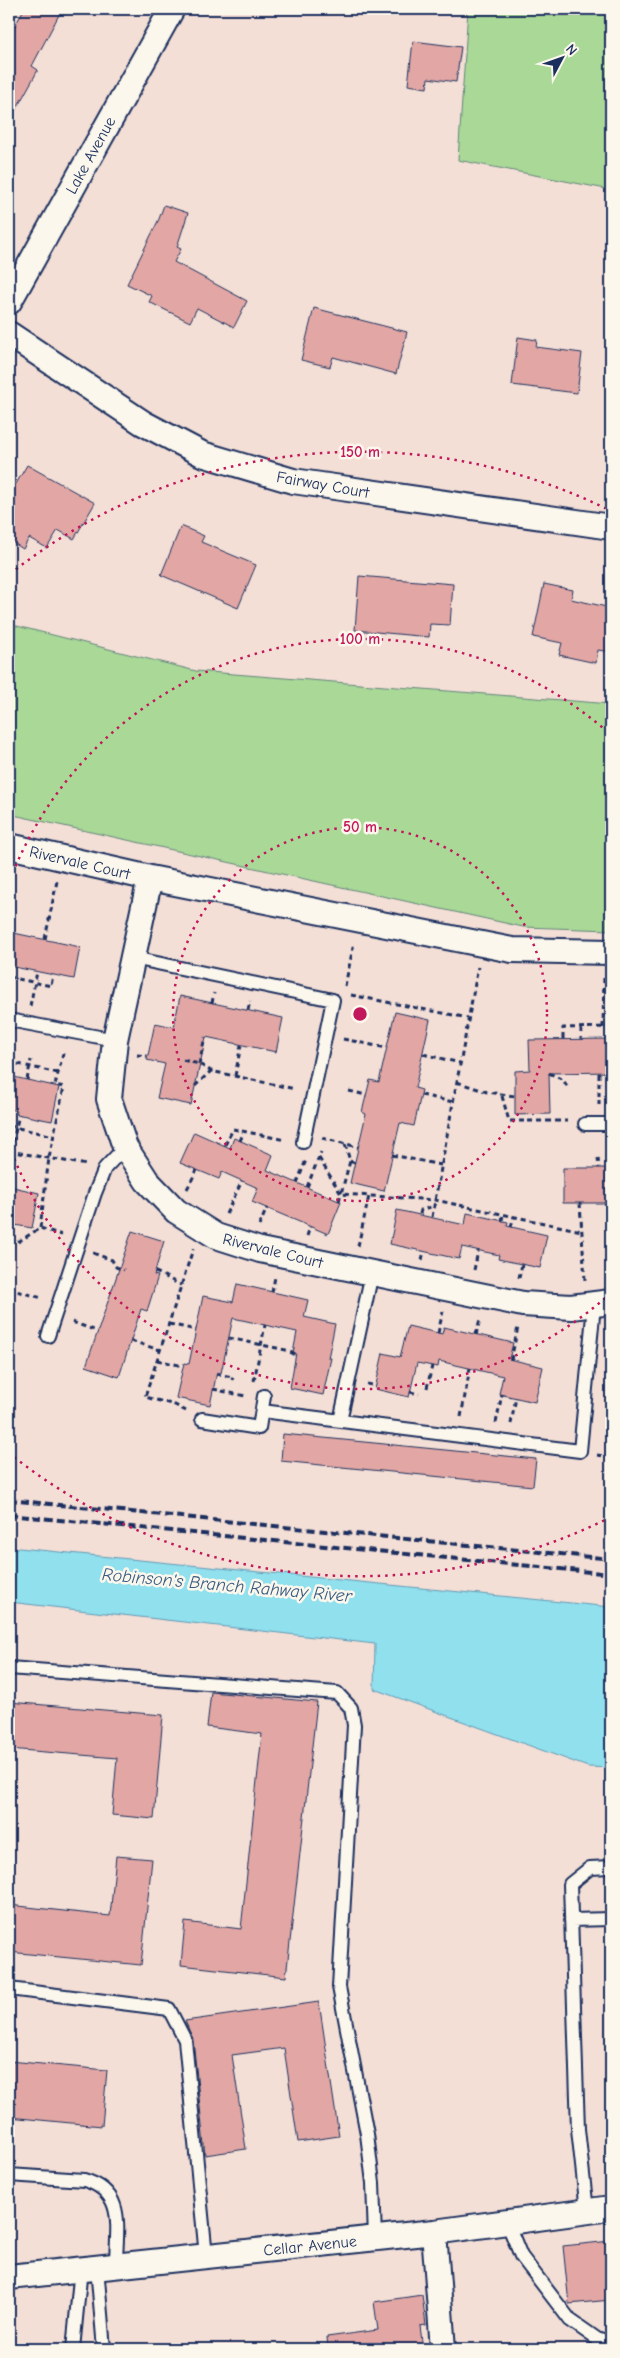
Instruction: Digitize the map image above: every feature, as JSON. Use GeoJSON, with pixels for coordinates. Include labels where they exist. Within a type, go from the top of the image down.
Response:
{"type":"FeatureCollection","features":[{"type":"Feature","properties":{"kind":"street","name":"Lake Avenue"},"geometry":{"type":"LineString","coordinates":[[9,302],[172,9]]}},
{"type":"Feature","properties":{"kind":"street","name":"Fairway Court"},"geometry":{"type":"LineString","coordinates":[[9,334],[143,423],[202,454],[293,481],[611,527]]}},
{"type":"Feature","properties":{"kind":"street","name":"Rivervale Court"},"geometry":{"type":"LineString","coordinates":[[9,846],[150,878],[512,950],[607,952]]}},
{"type":"Feature","properties":{"kind":"street","name":"Rivervale Court"},"geometry":{"type":"LineString","coordinates":[[150,878],[116,1040],[109,1099],[125,1147],[146,1181],[176,1211],[208,1232],[260,1250],[523,1304],[597,1304]]}},
{"type":"Feature","properties":{"kind":"street","name":"Cellar Avenue"},"geometry":{"type":"LineString","coordinates":[[9,2277],[98,2266],[434,2232],[611,2208]]}},
{"type":"Feature","properties":{"kind":"street"},"geometry":{"type":"LineString","coordinates":[[434,2232],[443,2349]]}},
{"type":"Feature","properties":{"kind":"lane"},"geometry":{"type":"LineString","coordinates":[[133,958],[332,1000],[304,1138]]}},
{"type":"Feature","properties":{"kind":"lane"},"geometry":{"type":"LineString","coordinates":[[9,1020],[116,1040]]}},
{"type":"Feature","properties":{"kind":"lane"},"geometry":{"type":"LineString","coordinates":[[585,1124],[605,1124]]}},
{"type":"Feature","properties":{"kind":"lane"},"geometry":{"type":"LineString","coordinates":[[48,1336],[105,1168],[125,1147]]}},
{"type":"Feature","properties":{"kind":"lane"},"geometry":{"type":"LineString","coordinates":[[340,1421],[363,1271]]}},
{"type":"Feature","properties":{"kind":"lane"},"geometry":{"type":"LineString","coordinates":[[202,1418],[259,1428],[263,1402],[340,1421],[580,1451],[597,1304]]}},
{"type":"Feature","properties":{"kind":"lane"},"geometry":{"type":"LineString","coordinates":[[9,1668],[337,1692],[351,1708],[354,1724],[339,1987],[367,2134],[375,2238]]}},
{"type":"Feature","properties":{"kind":"lane"},"geometry":{"type":"LineString","coordinates":[[587,2211],[578,2129],[570,1884],[590,1868],[611,1867]]}},
{"type":"Feature","properties":{"kind":"lane"},"geometry":{"type":"LineString","coordinates":[[571,1920],[611,1919]]}},
{"type":"Feature","properties":{"kind":"lane"},"geometry":{"type":"LineString","coordinates":[[9,1989],[168,2009],[185,2040],[206,2256]]}},
{"type":"Feature","properties":{"kind":"lane"},"geometry":{"type":"LineString","coordinates":[[9,2174],[84,2180],[96,2184],[114,2200],[116,2210],[73,2349]]}},
{"type":"Feature","properties":{"kind":"lane"},"geometry":{"type":"LineString","coordinates":[[507,2222],[521,2256],[570,2320],[597,2339],[611,2344]]}},
{"type":"Feature","properties":{"kind":"lane"},"geometry":{"type":"LineString","coordinates":[[98,2266],[104,2349]]}},
{"type":"Feature","properties":{"kind":"path"},"geometry":{"type":"LineString","coordinates":[[45,939],[62,858]]}},
{"type":"Feature","properties":{"kind":"path"},"geometry":{"type":"LineString","coordinates":[[354,943],[343,993],[468,1018]]}},
{"type":"Feature","properties":{"kind":"path"},"geometry":{"type":"LineString","coordinates":[[432,1217],[482,944]]}},
{"type":"Feature","properties":{"kind":"path"},"geometry":{"type":"LineString","coordinates":[[603,1028],[607,952]]}},
{"type":"Feature","properties":{"kind":"path"},"geometry":{"type":"LineString","coordinates":[[26,1024],[37,972]]}},
{"type":"Feature","properties":{"kind":"path"},"geometry":{"type":"LineString","coordinates":[[9,978],[51,986],[53,975]]}},
{"type":"Feature","properties":{"kind":"path"},"geometry":{"type":"LineString","coordinates":[[563,1039],[563,1028],[611,1027]]}},
{"type":"Feature","properties":{"kind":"path"},"geometry":{"type":"LineString","coordinates":[[581,1028],[581,1039]]}},
{"type":"Feature","properties":{"kind":"path"},"geometry":{"type":"LineString","coordinates":[[40,1228],[49,1158],[64,1087],[55,1085],[68,1032]]}},
{"type":"Feature","properties":{"kind":"path"},"geometry":{"type":"LineString","coordinates":[[325,1035],[387,1048]]}},
{"type":"Feature","properties":{"kind":"path"},"geometry":{"type":"LineString","coordinates":[[199,1064],[205,1037]]}},
{"type":"Feature","properties":{"kind":"path"},"geometry":{"type":"LineString","coordinates":[[235,1076],[241,1045]]}},
{"type":"Feature","properties":{"kind":"path"},"geometry":{"type":"LineString","coordinates":[[422,1054],[460,1063]]}},
{"type":"Feature","properties":{"kind":"path"},"geometry":{"type":"LineString","coordinates":[[27,1080],[31,1060]]}},
{"type":"Feature","properties":{"kind":"path"},"geometry":{"type":"LineString","coordinates":[[183,1060],[199,1064],[210,1071],[313,1093]]}},
{"type":"Feature","properties":{"kind":"path"},"geometry":{"type":"LineString","coordinates":[[9,1062],[58,1073]]}},
{"type":"Feature","properties":{"kind":"path"},"geometry":{"type":"LineString","coordinates":[[196,1086],[210,1071]]}},
{"type":"Feature","properties":{"kind":"path"},"geometry":{"type":"LineString","coordinates":[[611,1072],[611,1103]]}},
{"type":"Feature","properties":{"kind":"path"},"geometry":{"type":"LineString","coordinates":[[599,1073],[605,1124]]}},
{"type":"Feature","properties":{"kind":"path"},"geometry":{"type":"LineString","coordinates":[[549,1074],[563,1080],[569,1089]]}},
{"type":"Feature","properties":{"kind":"path"},"geometry":{"type":"LineString","coordinates":[[457,1082],[502,1096],[515,1096]]}},
{"type":"Feature","properties":{"kind":"path"},"geometry":{"type":"LineString","coordinates":[[349,1091],[366,1095]]}},
{"type":"Feature","properties":{"kind":"path"},"geometry":{"type":"LineString","coordinates":[[421,1095],[453,1102]]}},
{"type":"Feature","properties":{"kind":"path"},"geometry":{"type":"LineString","coordinates":[[502,1096],[509,1121],[568,1121]]}},
{"type":"Feature","properties":{"kind":"path"},"geometry":{"type":"LineString","coordinates":[[19,1114],[10,1151],[105,1168]]}},
{"type":"Feature","properties":{"kind":"path"},"geometry":{"type":"LineString","coordinates":[[9,1126],[54,1136]]}},
{"type":"Feature","properties":{"kind":"path"},"geometry":{"type":"LineString","coordinates":[[225,1145],[233,1128],[345,1144],[358,1148]]}},
{"type":"Feature","properties":{"kind":"path"},"geometry":{"type":"LineString","coordinates":[[240,1141],[244,1131]]}},
{"type":"Feature","properties":{"kind":"path"},"geometry":{"type":"LineString","coordinates":[[339,1201],[350,1161],[345,1144]]}},
{"type":"Feature","properties":{"kind":"path"},"geometry":{"type":"LineString","coordinates":[[307,1187],[321,1152]]}},
{"type":"Feature","properties":{"kind":"path"},"geometry":{"type":"LineString","coordinates":[[392,1155],[441,1165]]}},
{"type":"Feature","properties":{"kind":"path"},"geometry":{"type":"LineString","coordinates":[[297,1183],[307,1158]]}},
{"type":"Feature","properties":{"kind":"path"},"geometry":{"type":"LineString","coordinates":[[319,1158],[341,1194]]}},
{"type":"Feature","properties":{"kind":"path"},"geometry":{"type":"LineString","coordinates":[[598,1158],[599,1168]]}},
{"type":"Feature","properties":{"kind":"path"},"geometry":{"type":"LineString","coordinates":[[609,1158],[609,1168]]}},
{"type":"Feature","properties":{"kind":"path"},"geometry":{"type":"LineString","coordinates":[[350,1161],[355,1163]]}},
{"type":"Feature","properties":{"kind":"path"},"geometry":{"type":"LineString","coordinates":[[202,1418],[175,1405],[145,1397],[182,1285],[208,1232],[242,1181]]}},
{"type":"Feature","properties":{"kind":"path"},"geometry":{"type":"LineString","coordinates":[[341,1194],[435,1200],[582,1230]]}},
{"type":"Feature","properties":{"kind":"path"},"geometry":{"type":"LineString","coordinates":[[363,1271],[368,1196]]}},
{"type":"Feature","properties":{"kind":"path"},"geometry":{"type":"LineString","coordinates":[[580,1203],[582,1230],[597,1304]]}},
{"type":"Feature","properties":{"kind":"path"},"geometry":{"type":"LineString","coordinates":[[420,1214],[421,1210],[434,1206]]}},
{"type":"Feature","properties":{"kind":"path"},"geometry":{"type":"LineString","coordinates":[[502,1221],[503,1214]]}},
{"type":"Feature","properties":{"kind":"path"},"geometry":{"type":"LineString","coordinates":[[511,1227],[514,1216]]}},
{"type":"Feature","properties":{"kind":"path"},"geometry":{"type":"LineString","coordinates":[[18,1242],[40,1228]]}},
{"type":"Feature","properties":{"kind":"path"},"geometry":{"type":"LineString","coordinates":[[40,1228],[112,1260],[116,1267],[124,1270]]}},
{"type":"Feature","properties":{"kind":"path"},"geometry":{"type":"LineString","coordinates":[[155,1272],[164,1275],[168,1280],[182,1285]]}},
{"type":"Feature","properties":{"kind":"path"},"geometry":{"type":"LineString","coordinates":[[9,1289],[59,1304]]}},
{"type":"Feature","properties":{"kind":"path"},"geometry":{"type":"LineString","coordinates":[[511,1360],[523,1304]]}},
{"type":"Feature","properties":{"kind":"path"},"geometry":{"type":"LineString","coordinates":[[54,1317],[97,1330]]}},
{"type":"Feature","properties":{"kind":"path"},"geometry":{"type":"LineString","coordinates":[[169,1324],[196,1330]]}},
{"type":"Feature","properties":{"kind":"path"},"geometry":{"type":"LineString","coordinates":[[254,1385],[264,1325]]}},
{"type":"Feature","properties":{"kind":"path"},"geometry":{"type":"LineString","coordinates":[[229,1338],[286,1350],[296,1355]]}},
{"type":"Feature","properties":{"kind":"path"},"geometry":{"type":"LineString","coordinates":[[131,1341],[160,1350]]}},
{"type":"Feature","properties":{"kind":"path"},"geometry":{"type":"LineString","coordinates":[[157,1360],[183,1366]]}},
{"type":"Feature","properties":{"kind":"path"},"geometry":{"type":"LineString","coordinates":[[427,1388],[432,1366]]}},
{"type":"Feature","properties":{"kind":"path"},"geometry":{"type":"LineString","coordinates":[[457,1435],[470,1368]]}},
{"type":"Feature","properties":{"kind":"path"},"geometry":{"type":"LineString","coordinates":[[216,1374],[233,1377],[232,1380]]}},
{"type":"Feature","properties":{"kind":"path"},"geometry":{"type":"LineString","coordinates":[[214,1389],[263,1402]]}},
{"type":"Feature","properties":{"kind":"path"},"geometry":{"type":"LineString","coordinates":[[410,1392],[419,1394]]}},
{"type":"Feature","properties":{"kind":"path"},"geometry":{"type":"LineString","coordinates":[[493,1440],[502,1394]]}},
{"type":"Feature","properties":{"kind":"path"},"geometry":{"type":"LineString","coordinates":[[507,1442],[516,1397]]}},
{"type":"Feature","properties":{"kind":"green space"},"geometry":{"type":"Polygon","coordinates":[[[468,9],[611,9],[611,190],[458,160],[468,9]]]}},
{"type":"Feature","properties":{"kind":"green space"},"geometry":{"type":"Polygon","coordinates":[[[9,624],[196,671],[611,704],[611,930],[523,927],[9,814],[9,624]]]}},
{"type":"Feature","properties":{"kind":"water","name":"Robinson's Branch Rahway River"},"geometry":{"type":"Polygon","coordinates":[[[9,1547],[611,1607],[611,1768],[588,1767],[374,1689],[375,1644],[9,1602],[9,1547]]]}},
{"type":"Feature","properties":{"kind":"building"},"geometry":{"type":"Polygon","coordinates":[[[24,9],[62,9],[32,66],[38,70],[9,122],[9,37],[24,9]]]}},
{"type":"Feature","properties":{"kind":"building"},"geometry":{"type":"Polygon","coordinates":[[[413,41],[461,47],[456,82],[428,78],[427,88],[408,85],[413,41]]]}},
{"type":"Feature","properties":{"kind":"building"},"geometry":{"type":"Polygon","coordinates":[[[164,205],[188,213],[177,247],[181,249],[174,262],[247,301],[234,327],[197,308],[190,322],[149,302],[152,296],[127,284],[164,205]]]}},
{"type":"Feature","properties":{"kind":"building"},"geometry":{"type":"Polygon","coordinates":[[[314,308],[407,332],[396,374],[333,357],[330,367],[301,360],[314,308]]]}},
{"type":"Feature","properties":{"kind":"building"},"geometry":{"type":"Polygon","coordinates":[[[518,337],[537,340],[536,347],[582,353],[577,393],[512,385],[518,337]]]}},
{"type":"Feature","properties":{"kind":"building"},"geometry":{"type":"Polygon","coordinates":[[[27,465],[95,503],[74,539],[58,530],[47,548],[29,538],[23,549],[9,540],[9,496],[27,465]]]}},
{"type":"Feature","properties":{"kind":"building"},"geometry":{"type":"Polygon","coordinates":[[[181,526],[204,536],[201,542],[256,565],[238,608],[161,575],[181,526]]]}},
{"type":"Feature","properties":{"kind":"building"},"geometry":{"type":"Polygon","coordinates":[[[359,576],[453,584],[450,625],[430,624],[429,637],[355,630],[359,576]]]}},
{"type":"Feature","properties":{"kind":"building"},"geometry":{"type":"Polygon","coordinates":[[[544,584],[573,590],[571,599],[611,608],[611,652],[598,650],[596,663],[559,655],[562,643],[533,637],[544,584]]]}},
{"type":"Feature","properties":{"kind":"building"},"geometry":{"type":"Polygon","coordinates":[[[9,932],[80,947],[74,979],[9,966],[9,932]]]}},
{"type":"Feature","properties":{"kind":"building"},"geometry":{"type":"Polygon","coordinates":[[[180,996],[283,1018],[276,1052],[206,1037],[191,1105],[157,1098],[165,1064],[147,1060],[155,1023],[174,1027],[180,996]]]}},
{"type":"Feature","properties":{"kind":"building"},"geometry":{"type":"Polygon","coordinates":[[[395,1012],[430,1020],[415,1088],[422,1090],[414,1126],[400,1123],[384,1191],[350,1183],[366,1114],[362,1112],[370,1080],[379,1082],[395,1012]]]}},
{"type":"Feature","properties":{"kind":"building"},"geometry":{"type":"Polygon","coordinates":[[[611,1039],[611,1072],[549,1073],[550,1114],[515,1115],[515,1071],[530,1070],[529,1040],[611,1039]]]}},
{"type":"Feature","properties":{"kind":"building"},"geometry":{"type":"Polygon","coordinates":[[[9,1076],[59,1087],[52,1121],[16,1114],[17,1111],[9,1109],[9,1076]]]}},
{"type":"Feature","properties":{"kind":"building"},"geometry":{"type":"Polygon","coordinates":[[[194,1132],[230,1148],[234,1138],[273,1155],[267,1170],[341,1202],[328,1234],[252,1202],[258,1188],[222,1172],[219,1179],[180,1163],[194,1132]]]}},
{"type":"Feature","properties":{"kind":"building"},"geometry":{"type":"Polygon","coordinates":[[[563,1168],[611,1168],[611,1203],[563,1203],[563,1168]]]}},
{"type":"Feature","properties":{"kind":"building"},"geometry":{"type":"Polygon","coordinates":[[[9,1186],[39,1193],[32,1228],[9,1224],[9,1186]]]}},
{"type":"Feature","properties":{"kind":"building"},"geometry":{"type":"Polygon","coordinates":[[[397,1210],[465,1225],[467,1213],[508,1222],[507,1226],[547,1235],[540,1268],[498,1259],[499,1255],[462,1247],[459,1259],[390,1244],[397,1210]]]}},
{"type":"Feature","properties":{"kind":"building"},"geometry":{"type":"Polygon","coordinates":[[[132,1231],[164,1241],[154,1275],[158,1276],[147,1311],[141,1309],[119,1377],[86,1366],[132,1231]]]}},
{"type":"Feature","properties":{"kind":"building"},"geometry":{"type":"Polygon","coordinates":[[[237,1284],[308,1300],[304,1317],[335,1324],[328,1358],[331,1358],[323,1395],[290,1388],[296,1353],[293,1353],[297,1332],[233,1318],[221,1373],[217,1372],[210,1405],[176,1398],[184,1363],[189,1364],[203,1296],[233,1302],[237,1284]]]}},
{"type":"Feature","properties":{"kind":"building"},"geometry":{"type":"Polygon","coordinates":[[[408,1326],[442,1334],[444,1327],[513,1343],[509,1359],[543,1367],[535,1402],[499,1394],[503,1376],[439,1361],[438,1367],[417,1363],[409,1397],[375,1389],[383,1353],[400,1357],[408,1326]]]}},
{"type":"Feature","properties":{"kind":"building"},"geometry":{"type":"Polygon","coordinates":[[[283,1434],[536,1459],[533,1486],[281,1461],[283,1434]]]}},
{"type":"Feature","properties":{"kind":"building"},"geometry":{"type":"Polygon","coordinates":[[[211,1692],[317,1702],[286,1977],[181,1965],[185,1922],[241,1929],[262,1734],[207,1727],[211,1692]]]}},
{"type":"Feature","properties":{"kind":"building"},"geometry":{"type":"Polygon","coordinates":[[[9,1702],[163,1715],[154,1819],[112,1815],[117,1758],[9,1749],[9,1702]]]}},
{"type":"Feature","properties":{"kind":"building"},"geometry":{"type":"Polygon","coordinates":[[[116,1856],[152,1859],[141,1965],[9,1952],[9,1905],[110,1916],[116,1856]]]}},
{"type":"Feature","properties":{"kind":"building"},"geometry":{"type":"Polygon","coordinates":[[[319,2002],[339,2136],[298,2142],[284,2048],[232,2055],[246,2149],[205,2155],[193,2039],[185,2021],[319,2002]]]}},
{"type":"Feature","properties":{"kind":"building"},"geometry":{"type":"Polygon","coordinates":[[[9,2061],[107,2070],[102,2126],[9,2117],[9,2061]]]}},
{"type":"Feature","properties":{"kind":"building"},"geometry":{"type":"Polygon","coordinates":[[[611,2241],[611,2300],[569,2304],[563,2246],[611,2241]]]}},
{"type":"Feature","properties":{"kind":"building"},"geometry":{"type":"Polygon","coordinates":[[[422,2295],[426,2325],[420,2326],[423,2349],[328,2349],[327,2337],[378,2330],[374,2302],[422,2295]]]}},
{"type":"Feature","properties":{"kind":"railway"},"geometry":{"type":"LineString","coordinates":[[9,1500],[611,1559]]}},
{"type":"Feature","properties":{"kind":"railway"},"geometry":{"type":"LineString","coordinates":[[9,1515],[611,1574]]}}]}
